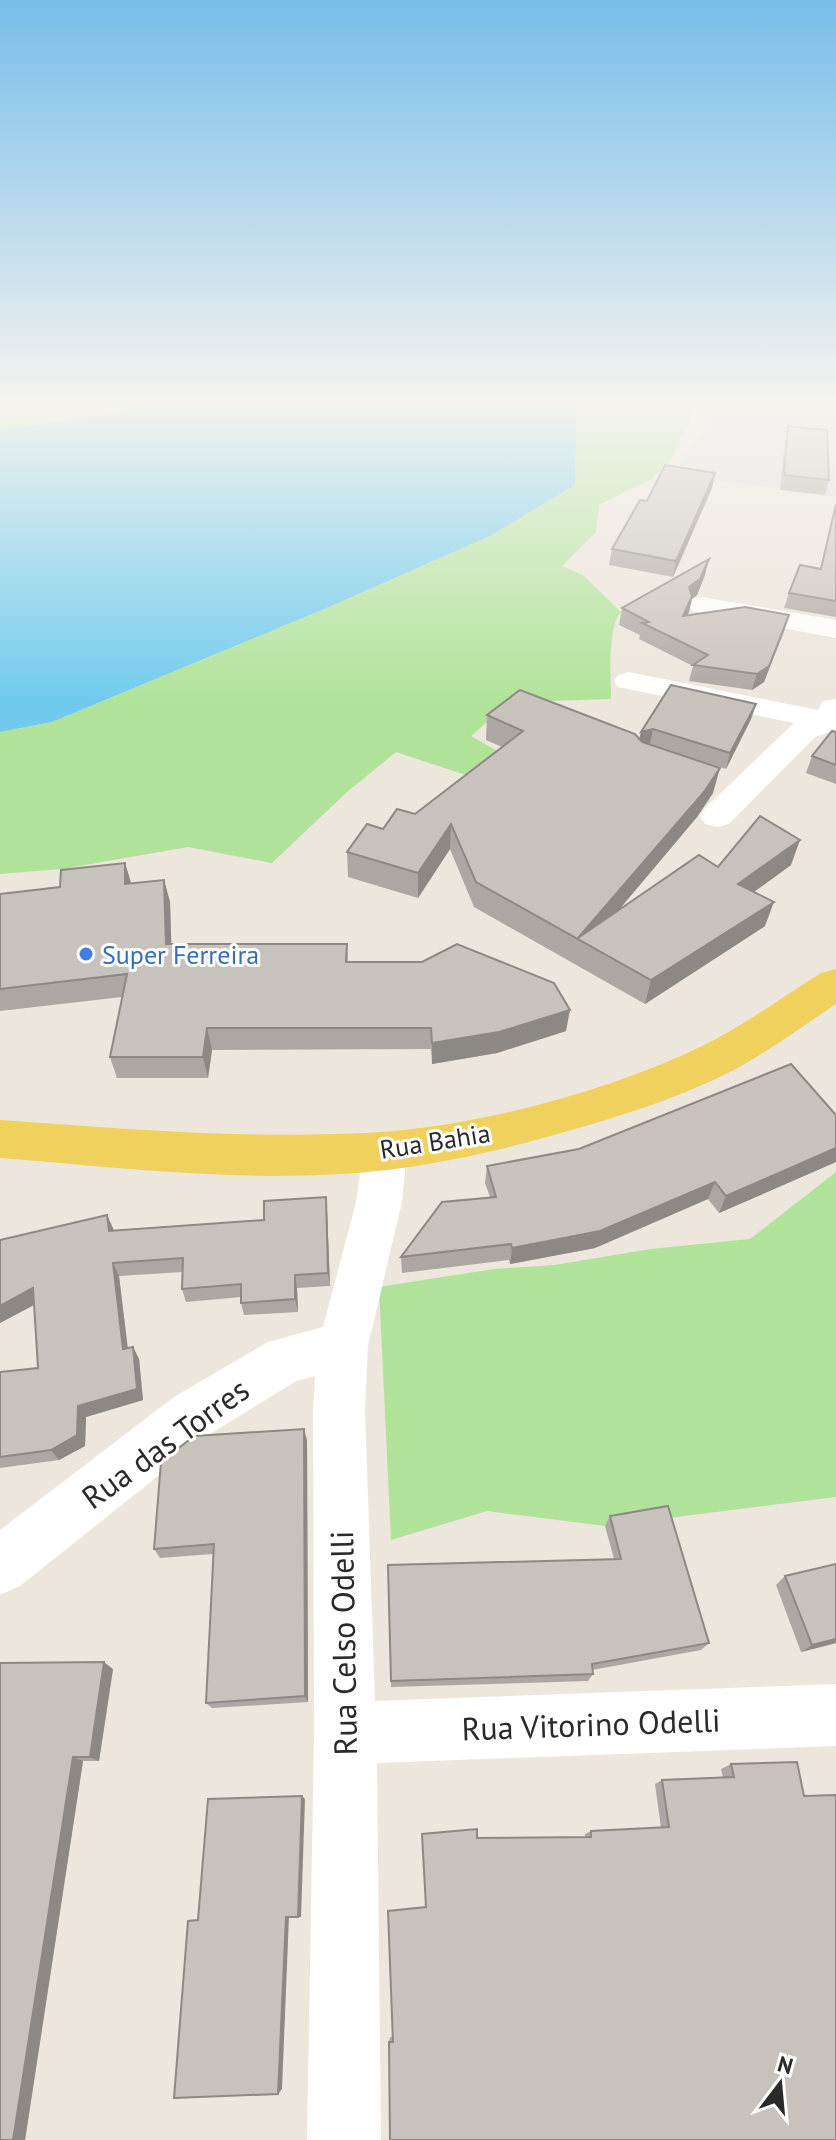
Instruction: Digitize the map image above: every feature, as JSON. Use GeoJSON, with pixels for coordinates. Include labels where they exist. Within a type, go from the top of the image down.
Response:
{"type":"FeatureCollection","features":[{"type":"Feature","properties":{"kind":"main road","name":"Rua Bahia"},"geometry":{"type":"LineString","coordinates":[[0,1139],[158,1151],[270,1155],[385,1151],[529,1124],[643,1091],[720,1057],[836,984]]}},
{"type":"Feature","properties":{"kind":"street"},"geometry":{"type":"LineString","coordinates":[[702,605],[836,629]]}},
{"type":"Feature","properties":{"kind":"street"},"geometry":{"type":"LineString","coordinates":[[629,681],[832,712]]}},
{"type":"Feature","properties":{"kind":"street"},"geometry":{"type":"LineString","coordinates":[[717,816],[730,785],[832,712]]}},
{"type":"Feature","properties":{"kind":"street","name":"Rua Celso Odelli"},"geometry":{"type":"LineString","coordinates":[[344,2140],[345,1733],[339,1410],[343,1346],[379,1202],[385,1151]]}},
{"type":"Feature","properties":{"kind":"street","name":"Rua das Torres"},"geometry":{"type":"LineString","coordinates":[[0,1566],[193,1415],[286,1359],[343,1346]]}},
{"type":"Feature","properties":{"kind":"street","name":"Rua Vitorino Odelli"},"geometry":{"type":"LineString","coordinates":[[345,1733],[836,1715]]}},
{"type":"Feature","properties":{"kind":"green space"},"geometry":{"type":"Polygon","coordinates":[[[544,504],[601,504],[596,532],[562,566],[583,575],[621,612],[612,641],[611,699],[510,702],[471,736],[540,775],[520,793],[396,752],[347,792],[272,863],[188,847],[62,869],[0,874],[0,732],[52,722],[329,607],[490,536],[544,504]]]}},
{"type":"Feature","properties":{"kind":"green space"},"geometry":{"type":"Polygon","coordinates":[[[836,1172],[836,1497],[605,1526],[487,1511],[391,1540],[379,1287],[494,1269],[555,1265],[651,1249],[750,1239],[836,1172]]]}},
{"type":"Feature","properties":{"kind":"water"},"geometry":{"type":"Polygon","coordinates":[[[0,504],[544,504],[490,536],[329,607],[52,722],[0,732],[0,504]]]}},
{"type":"Feature","properties":{"kind":"building"},"geometry":{"type":"Polygon","coordinates":[[[638,504],[701,504],[676,561],[612,549],[638,504]]]}},
{"type":"Feature","properties":{"kind":"building"},"geometry":{"type":"Polygon","coordinates":[[[836,504],[836,601],[789,593],[800,565],[821,569],[836,504]]]}},
{"type":"Feature","properties":{"kind":"building"},"geometry":{"type":"Polygon","coordinates":[[[709,559],[700,579],[689,587],[692,596],[683,616],[745,607],[789,615],[769,666],[757,674],[693,665],[708,655],[642,623],[649,622],[622,608],[709,559]]]}},
{"type":"Feature","properties":{"kind":"building"},"geometry":{"type":"Polygon","coordinates":[[[671,685],[756,704],[730,753],[653,729],[641,732],[671,685]]]}},
{"type":"Feature","properties":{"kind":"building"},"geometry":{"type":"Polygon","coordinates":[[[520,690],[635,734],[642,742],[720,768],[704,792],[578,938],[699,855],[718,867],[760,816],[800,840],[738,884],[774,902],[651,980],[476,882],[451,824],[418,873],[347,852],[367,824],[383,829],[397,809],[415,814],[523,731],[487,715],[520,690]]]}},
{"type":"Feature","properties":{"kind":"building"},"geometry":{"type":"Polygon","coordinates":[[[832,731],[836,732],[836,765],[812,756],[832,731]]]}},
{"type":"Feature","properties":{"kind":"building"},"geometry":{"type":"Polygon","coordinates":[[[125,863],[125,884],[164,880],[166,944],[347,944],[346,962],[422,962],[457,944],[554,983],[570,1010],[499,1032],[432,1043],[431,1028],[207,1028],[203,1057],[110,1057],[127,974],[0,989],[0,894],[60,887],[61,870],[125,863]]]}},
{"type":"Feature","properties":{"kind":"building"},"geometry":{"type":"Polygon","coordinates":[[[791,1064],[836,1115],[836,1148],[726,1196],[715,1182],[600,1231],[512,1248],[511,1244],[401,1257],[442,1202],[496,1197],[487,1166],[579,1149],[791,1064]]]}},
{"type":"Feature","properties":{"kind":"building"},"geometry":{"type":"Polygon","coordinates":[[[326,1197],[328,1273],[295,1275],[295,1299],[241,1303],[241,1284],[182,1289],[183,1258],[113,1263],[123,1349],[133,1347],[137,1389],[78,1406],[77,1435],[51,1450],[0,1457],[0,1372],[38,1368],[33,1288],[0,1306],[0,1240],[107,1215],[109,1231],[264,1220],[264,1201],[326,1197]]]}},
{"type":"Feature","properties":{"kind":"building"},"geometry":{"type":"Polygon","coordinates":[[[304,1429],[305,1696],[206,1703],[214,1544],[154,1549],[161,1462],[194,1436],[304,1429]]]}},
{"type":"Feature","properties":{"kind":"building"},"geometry":{"type":"Polygon","coordinates":[[[668,1506],[709,1643],[592,1664],[593,1674],[391,1681],[388,1565],[621,1559],[610,1516],[668,1506]]]}},
{"type":"Feature","properties":{"kind":"building"},"geometry":{"type":"Polygon","coordinates":[[[836,1564],[836,1639],[812,1645],[785,1576],[836,1564]]]}},
{"type":"Feature","properties":{"kind":"building"},"geometry":{"type":"Polygon","coordinates":[[[104,1662],[90,1757],[73,1757],[13,2140],[0,2140],[0,1663],[104,1662]]]}},
{"type":"Feature","properties":{"kind":"building"},"geometry":{"type":"Polygon","coordinates":[[[797,1762],[804,1796],[836,1795],[836,2140],[390,2140],[389,2042],[393,2042],[388,1911],[426,1907],[422,1834],[477,1829],[477,1838],[591,1837],[591,1831],[669,1827],[662,1780],[734,1777],[731,1764],[797,1762]]]}},
{"type":"Feature","properties":{"kind":"building"},"geometry":{"type":"Polygon","coordinates":[[[302,1796],[298,1917],[286,1917],[278,2094],[174,2098],[188,1921],[198,1920],[208,1799],[302,1796]]]}},
{"type":"Feature","properties":{"kind":"place","name":"Super Ferreira"},"geometry":{"type":"Point","coordinates":[86,954]}}]}
